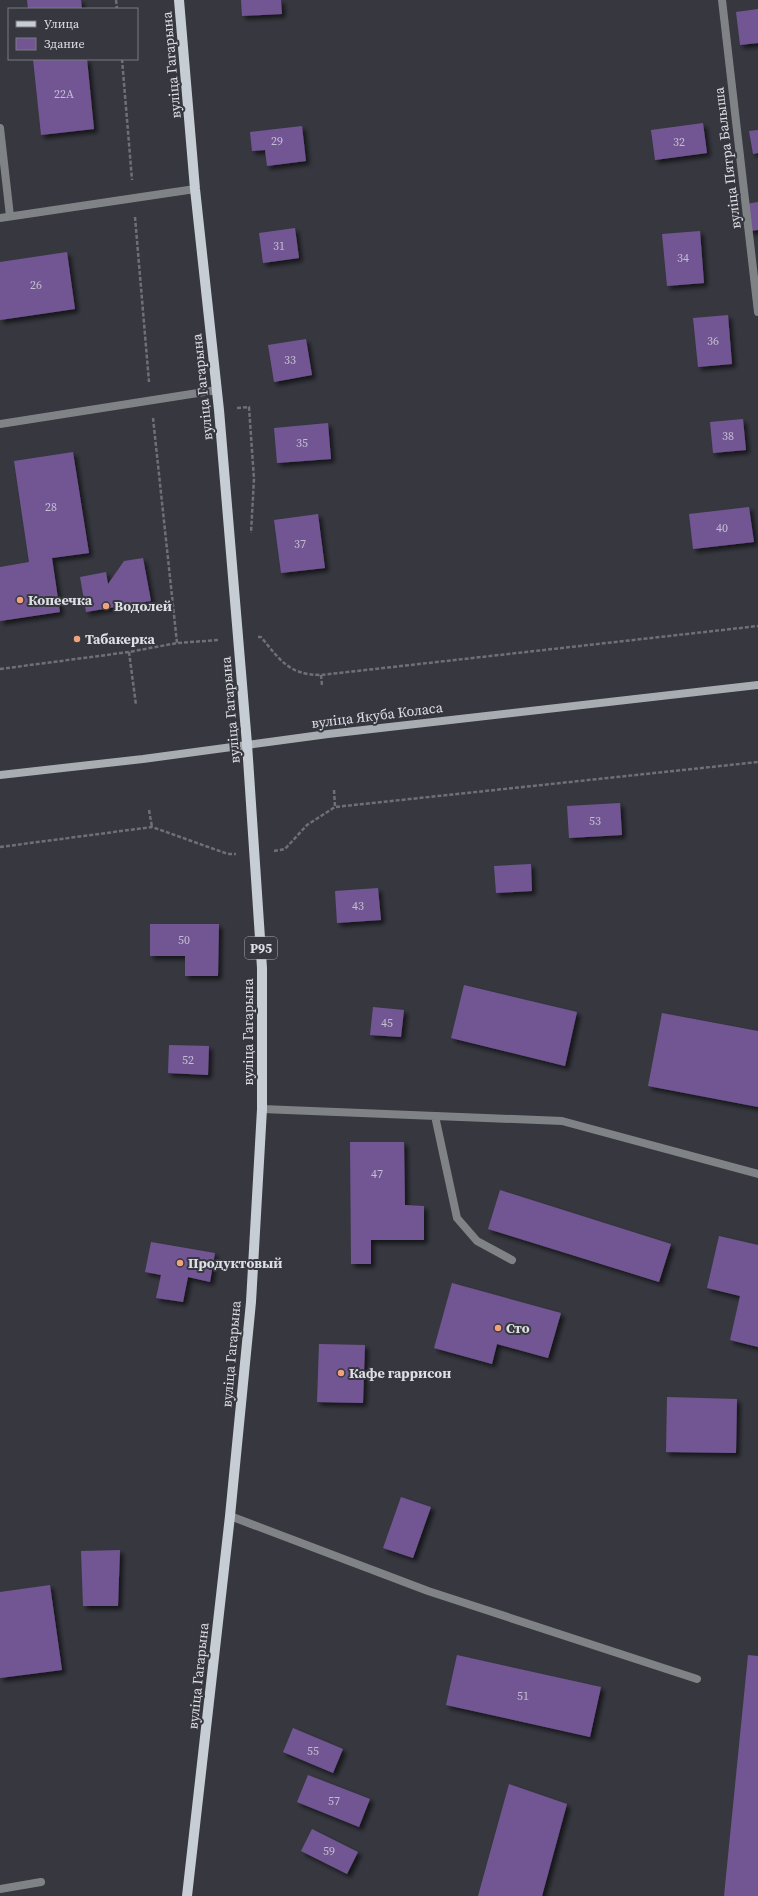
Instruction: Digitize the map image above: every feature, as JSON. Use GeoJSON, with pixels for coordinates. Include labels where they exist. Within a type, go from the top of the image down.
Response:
{"type":"FeatureCollection","features":[{"type":"Feature","properties":{"kind":"main road","name":"вуліца Гагарына"},"geometry":{"type":"LineString","coordinates":[[179,0],[195,189],[217,390],[247,744],[262,968],[262,1109],[251,1302],[230,1516],[187,1896]]}},
{"type":"Feature","properties":{"kind":"main road","name":"вуліца Якуба Коласа"},"geometry":{"type":"LineString","coordinates":[[0,775],[142,759],[247,744],[758,685]]}},
{"type":"Feature","properties":{"kind":"street","name":"вуліца Пятра Балыша"},"geometry":{"type":"LineString","coordinates":[[722,0],[758,312]]}},
{"type":"Feature","properties":{"kind":"street"},"geometry":{"type":"LineString","coordinates":[[0,128],[10,216]]}},
{"type":"Feature","properties":{"kind":"street"},"geometry":{"type":"LineString","coordinates":[[0,218],[195,189]]}},
{"type":"Feature","properties":{"kind":"street"},"geometry":{"type":"LineString","coordinates":[[0,424],[151,399],[217,390]]}},
{"type":"Feature","properties":{"kind":"street"},"geometry":{"type":"LineString","coordinates":[[262,1109],[562,1121],[758,1174]]}},
{"type":"Feature","properties":{"kind":"street"},"geometry":{"type":"LineString","coordinates":[[435,1116],[457,1218],[476,1240],[512,1260]]}},
{"type":"Feature","properties":{"kind":"street"},"geometry":{"type":"LineString","coordinates":[[230,1516],[428,1591],[697,1679]]}},
{"type":"Feature","properties":{"kind":"street"},"geometry":{"type":"LineString","coordinates":[[0,1889],[42,1882]]}},
{"type":"Feature","properties":{"kind":"path"},"geometry":{"type":"LineString","coordinates":[[122,60],[151,399],[177,643]]}},
{"type":"Feature","properties":{"kind":"path"},"geometry":{"type":"LineString","coordinates":[[249,407],[254,479],[250,537]]}},
{"type":"Feature","properties":{"kind":"path"},"geometry":{"type":"LineString","coordinates":[[259,630],[261,637],[285,665],[307,675],[321,675],[758,626]]}},
{"type":"Feature","properties":{"kind":"path"},"geometry":{"type":"LineString","coordinates":[[0,669],[129,652],[177,643],[261,637]]}},
{"type":"Feature","properties":{"kind":"path"},"geometry":{"type":"LineString","coordinates":[[129,652],[136,705]]}},
{"type":"Feature","properties":{"kind":"path"},"geometry":{"type":"LineString","coordinates":[[321,675],[322,686]]}},
{"type":"Feature","properties":{"kind":"path"},"geometry":{"type":"LineString","coordinates":[[0,847],[152,827],[228,854],[255,853],[285,849],[307,825],[335,807],[758,762]]}},
{"type":"Feature","properties":{"kind":"path"},"geometry":{"type":"LineString","coordinates":[[334,790],[335,807]]}},
{"type":"Feature","properties":{"kind":"path"},"geometry":{"type":"LineString","coordinates":[[149,810],[152,827]]}},
{"type":"Feature","properties":{"kind":"building"},"geometry":{"type":"Polygon","coordinates":[[[27,0],[81,0],[82,8],[28,8],[27,0]]]}},
{"type":"Feature","properties":{"kind":"building"},"geometry":{"type":"Polygon","coordinates":[[[241,0],[281,0],[282,14],[242,16],[241,0]]]}},
{"type":"Feature","properties":{"kind":"building"},"geometry":{"type":"Polygon","coordinates":[[[758,9],[758,43],[740,45],[736,12],[758,9]]]}},
{"type":"Feature","properties":{"kind":"building"},"geometry":{"type":"Polygon","coordinates":[[[33,60],[87,60],[94,129],[41,135],[33,60]]]}},
{"type":"Feature","properties":{"kind":"building"},"geometry":{"type":"Polygon","coordinates":[[[703,123],[707,153],[655,160],[651,130],[703,123]]]}},
{"type":"Feature","properties":{"kind":"building"},"geometry":{"type":"Polygon","coordinates":[[[302,126],[306,161],[267,166],[265,150],[252,151],[250,132],[302,126]]]}},
{"type":"Feature","properties":{"kind":"building"},"geometry":{"type":"Polygon","coordinates":[[[758,130],[758,153],[753,154],[749,131],[758,130]]]}},
{"type":"Feature","properties":{"kind":"building"},"geometry":{"type":"Polygon","coordinates":[[[758,202],[758,230],[749,231],[746,204],[758,202]]]}},
{"type":"Feature","properties":{"kind":"building"},"geometry":{"type":"Polygon","coordinates":[[[295,228],[299,258],[263,263],[259,233],[295,228]]]}},
{"type":"Feature","properties":{"kind":"building"},"geometry":{"type":"Polygon","coordinates":[[[700,231],[704,283],[667,286],[662,234],[700,231]]]}},
{"type":"Feature","properties":{"kind":"building"},"geometry":{"type":"Polygon","coordinates":[[[67,252],[75,309],[0,320],[0,262],[67,252]]]}},
{"type":"Feature","properties":{"kind":"building"},"geometry":{"type":"Polygon","coordinates":[[[728,315],[732,364],[698,367],[693,318],[728,315]]]}},
{"type":"Feature","properties":{"kind":"building"},"geometry":{"type":"Polygon","coordinates":[[[306,339],[312,375],[274,382],[268,345],[306,339]]]}},
{"type":"Feature","properties":{"kind":"building"},"geometry":{"type":"Polygon","coordinates":[[[743,419],[746,450],[713,453],[710,422],[743,419]]]}},
{"type":"Feature","properties":{"kind":"building"},"geometry":{"type":"Polygon","coordinates":[[[328,423],[331,459],[277,463],[274,428],[328,423]]]}},
{"type":"Feature","properties":{"kind":"building"},"geometry":{"type":"Polygon","coordinates":[[[73,452],[89,553],[52,558],[60,612],[0,621],[0,567],[29,562],[14,461],[73,452]]]}},
{"type":"Feature","properties":{"kind":"building"},"geometry":{"type":"Polygon","coordinates":[[[749,507],[754,542],[693,549],[689,514],[749,507]]]}},
{"type":"Feature","properties":{"kind":"building"},"geometry":{"type":"Polygon","coordinates":[[[318,514],[325,568],[281,573],[274,520],[318,514]]]}},
{"type":"Feature","properties":{"kind":"building"},"geometry":{"type":"Polygon","coordinates":[[[143,558],[151,601],[86,612],[80,577],[106,572],[108,584],[124,561],[143,558]]]}},
{"type":"Feature","properties":{"kind":"building"},"geometry":{"type":"Polygon","coordinates":[[[620,803],[622,835],[569,838],[567,806],[620,803]]]}},
{"type":"Feature","properties":{"kind":"building"},"geometry":{"type":"Polygon","coordinates":[[[531,864],[532,891],[496,893],[494,866],[531,864]]]}},
{"type":"Feature","properties":{"kind":"building"},"geometry":{"type":"Polygon","coordinates":[[[378,888],[381,920],[337,923],[335,891],[378,888]]]}},
{"type":"Feature","properties":{"kind":"building"},"geometry":{"type":"Polygon","coordinates":[[[150,924],[219,924],[218,976],[185,976],[185,956],[150,956],[150,924]]]}},
{"type":"Feature","properties":{"kind":"building"},"geometry":{"type":"Polygon","coordinates":[[[464,985],[577,1012],[565,1066],[451,1038],[464,985]]]}},
{"type":"Feature","properties":{"kind":"building"},"geometry":{"type":"Polygon","coordinates":[[[373,1007],[404,1010],[401,1037],[370,1035],[373,1007]]]}},
{"type":"Feature","properties":{"kind":"building"},"geometry":{"type":"Polygon","coordinates":[[[662,1013],[758,1031],[758,1107],[648,1086],[662,1013]]]}},
{"type":"Feature","properties":{"kind":"building"},"geometry":{"type":"Polygon","coordinates":[[[169,1045],[209,1046],[208,1075],[168,1073],[169,1045]]]}},
{"type":"Feature","properties":{"kind":"building"},"geometry":{"type":"Polygon","coordinates":[[[350,1142],[404,1142],[405,1205],[424,1206],[424,1240],[371,1240],[371,1264],[351,1264],[350,1142]]]}},
{"type":"Feature","properties":{"kind":"building"},"geometry":{"type":"Polygon","coordinates":[[[500,1190],[671,1244],[659,1282],[488,1229],[500,1190]]]}},
{"type":"Feature","properties":{"kind":"building"},"geometry":{"type":"Polygon","coordinates":[[[719,1236],[758,1245],[758,1347],[730,1340],[740,1296],[707,1288],[719,1236]]]}},
{"type":"Feature","properties":{"kind":"building","name":"Продуктовый"},"geometry":{"type":"Polygon","coordinates":[[[151,1242],[215,1253],[210,1282],[188,1277],[183,1302],[156,1298],[161,1275],[145,1272],[151,1242]]]}},
{"type":"Feature","properties":{"kind":"building","name":"Сто"},"geometry":{"type":"Polygon","coordinates":[[[452,1283],[561,1313],[548,1358],[497,1344],[492,1364],[434,1348],[452,1283]]]}},
{"type":"Feature","properties":{"kind":"building","name":"Кафе гаррисон"},"geometry":{"type":"Polygon","coordinates":[[[319,1344],[365,1345],[363,1403],[317,1402],[319,1344]]]}},
{"type":"Feature","properties":{"kind":"building"},"geometry":{"type":"Polygon","coordinates":[[[667,1397],[737,1399],[736,1453],[666,1452],[667,1397]]]}},
{"type":"Feature","properties":{"kind":"building"},"geometry":{"type":"Polygon","coordinates":[[[401,1497],[431,1507],[413,1558],[383,1548],[401,1497]]]}},
{"type":"Feature","properties":{"kind":"building"},"geometry":{"type":"Polygon","coordinates":[[[120,1550],[118,1606],[83,1606],[81,1551],[120,1550]]]}},
{"type":"Feature","properties":{"kind":"building"},"geometry":{"type":"Polygon","coordinates":[[[50,1585],[62,1670],[0,1678],[0,1592],[50,1585]]]}},
{"type":"Feature","properties":{"kind":"building"},"geometry":{"type":"Polygon","coordinates":[[[457,1655],[601,1687],[590,1737],[446,1705],[457,1655]]]}},
{"type":"Feature","properties":{"kind":"building"},"geometry":{"type":"Polygon","coordinates":[[[748,1655],[758,1656],[758,1896],[724,1896],[748,1655]]]}},
{"type":"Feature","properties":{"kind":"building"},"geometry":{"type":"Polygon","coordinates":[[[293,1728],[343,1749],[333,1773],[283,1752],[293,1728]]]}},
{"type":"Feature","properties":{"kind":"building"},"geometry":{"type":"Polygon","coordinates":[[[308,1775],[370,1799],[359,1827],[297,1802],[308,1775]]]}},
{"type":"Feature","properties":{"kind":"building"},"geometry":{"type":"Polygon","coordinates":[[[509,1784],[567,1804],[542,1896],[478,1896],[509,1784]]]}},
{"type":"Feature","properties":{"kind":"building"},"geometry":{"type":"Polygon","coordinates":[[[312,1829],[358,1852],[347,1874],[301,1851],[312,1829]]]}},
{"type":"Feature","properties":{"kind":"place","name":"Копеечка"},"geometry":{"type":"Point","coordinates":[20,600]}},
{"type":"Feature","properties":{"kind":"place","name":"Водолей"},"geometry":{"type":"Point","coordinates":[106,606]}},
{"type":"Feature","properties":{"kind":"place","name":"Табакерка"},"geometry":{"type":"Point","coordinates":[77,639]}},
{"type":"Feature","properties":{"kind":"place","name":"Продуктовый"},"geometry":{"type":"Point","coordinates":[180,1263]}},
{"type":"Feature","properties":{"kind":"place","name":"Сто"},"geometry":{"type":"Point","coordinates":[498,1328]}},
{"type":"Feature","properties":{"kind":"place","name":"Кафе гаррисон"},"geometry":{"type":"Point","coordinates":[341,1373]}}]}
